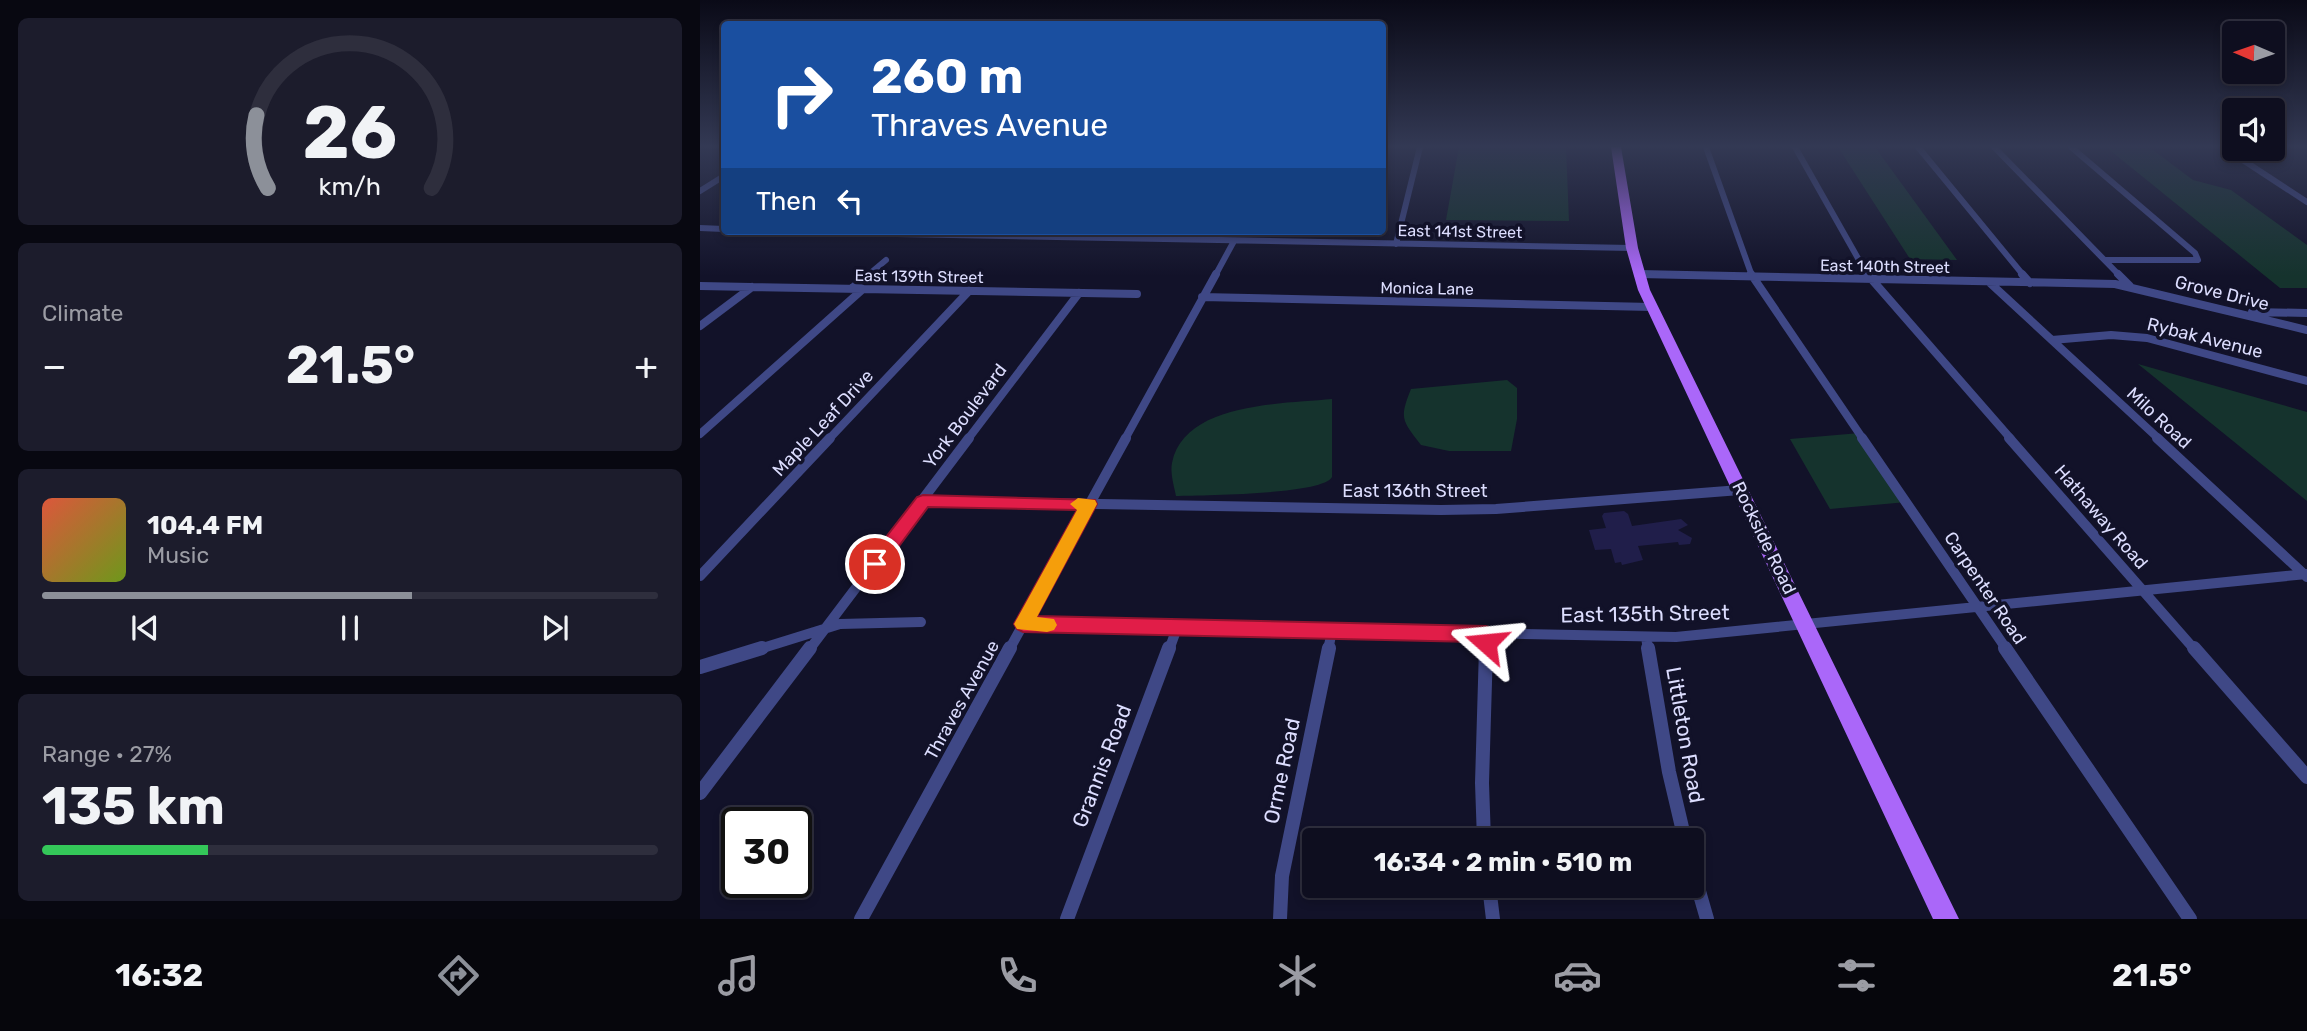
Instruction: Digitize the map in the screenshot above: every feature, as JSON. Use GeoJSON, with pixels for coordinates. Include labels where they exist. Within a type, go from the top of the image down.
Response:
{"type":"FeatureCollection","features":[{"type":"Feature","properties":{"kind":"main road","name":"Rockside Road"},"geometry":{"type":"LineString","coordinates":[[1623,190],[1632,248],[1652,307],[1946,919]]}},
{"type":"Feature","properties":{"kind":"street"},"geometry":{"type":"LineString","coordinates":[[1396,244],[1409,190]]}},
{"type":"Feature","properties":{"kind":"street","name":"Carpenter Road"},"geometry":{"type":"LineString","coordinates":[[1721,190],[1752,276],[2190,919]]}},
{"type":"Feature","properties":{"kind":"street","name":"Hathaway Road"},"geometry":{"type":"LineString","coordinates":[[1819,190],[1870,279],[2307,777]]}},
{"type":"Feature","properties":{"kind":"street"},"geometry":{"type":"LineString","coordinates":[[1953,190],[2030,283]]}},
{"type":"Feature","properties":{"kind":"street"},"geometry":{"type":"LineString","coordinates":[[2037,190],[2130,286]]}},
{"type":"Feature","properties":{"kind":"street"},"geometry":{"type":"LineString","coordinates":[[2106,260],[2198,260],[2195,253],[2121,190]]}},
{"type":"Feature","properties":{"kind":"street"},"geometry":{"type":"LineString","coordinates":[[2288,190],[2307,202]]}},
{"type":"Feature","properties":{"kind":"street"},"geometry":{"type":"LineString","coordinates":[[700,228],[721,229]]}},
{"type":"Feature","properties":{"kind":"street","name":"East 141st Street"},"geometry":{"type":"LineString","coordinates":[[1030,235],[1632,248]]}},
{"type":"Feature","properties":{"kind":"street"},"geometry":{"type":"LineString","coordinates":[[1198,240],[1201,235]]}},
{"type":"Feature","properties":{"kind":"street"},"geometry":{"type":"LineString","coordinates":[[1296,242],[1299,235]]}},
{"type":"Feature","properties":{"kind":"street","name":"Thraves Avenue"},"geometry":{"type":"LineString","coordinates":[[861,919],[1234,241]]}},
{"type":"Feature","properties":{"kind":"street"},"geometry":{"type":"LineString","coordinates":[[852,289],[886,260]]}},
{"type":"Feature","properties":{"kind":"street","name":"East 140th Street"},"geometry":{"type":"LineString","coordinates":[[1639,274],[2130,286]]}},
{"type":"Feature","properties":{"kind":"street","name":"Milo Road"},"geometry":{"type":"LineString","coordinates":[[1989,282],[2306,575]]}},
{"type":"Feature","properties":{"kind":"street","name":"East 139th Street"},"geometry":{"type":"LineString","coordinates":[[700,285],[1137,294]]}},
{"type":"Feature","properties":{"kind":"street","name":"Grove Drive"},"geometry":{"type":"LineString","coordinates":[[2130,286],[2307,330]]}},
{"type":"Feature","properties":{"kind":"street"},"geometry":{"type":"LineString","coordinates":[[700,326],[752,287]]}},
{"type":"Feature","properties":{"kind":"street"},"geometry":{"type":"LineString","coordinates":[[700,434],[863,289]]}},
{"type":"Feature","properties":{"kind":"street","name":"Maple Leaf Drive"},"geometry":{"type":"LineString","coordinates":[[700,576],[969,291]]}},
{"type":"Feature","properties":{"kind":"street","name":"York Boulevard"},"geometry":{"type":"LineString","coordinates":[[700,793],[1079,293]]}},
{"type":"Feature","properties":{"kind":"street","name":"Monica Lane"},"geometry":{"type":"LineString","coordinates":[[1202,297],[1652,307]]}},
{"type":"Feature","properties":{"kind":"street"},"geometry":{"type":"LineString","coordinates":[[2232,312],[2307,313]]}},
{"type":"Feature","properties":{"kind":"street","name":"Rybak Avenue"},"geometry":{"type":"LineString","coordinates":[[2052,340],[2111,335],[2147,338],[2307,381]]}},
{"type":"Feature","properties":{"kind":"street","name":"East 136th Street"},"geometry":{"type":"LineString","coordinates":[[923,501],[1496,509],[1740,490]]}},
{"type":"Feature","properties":{"kind":"street","name":"East 135th Street"},"geometry":{"type":"LineString","coordinates":[[1023,624],[1646,637],[1713,634],[2306,575]]}},
{"type":"Feature","properties":{"kind":"street"},"geometry":{"type":"LineString","coordinates":[[700,667],[827,627],[854,622],[921,622]]}},
{"type":"Feature","properties":{"kind":"street","name":"Grannis Road"},"geometry":{"type":"LineString","coordinates":[[1067,919],[1177,628]]}},
{"type":"Feature","properties":{"kind":"street","name":"Orme Road"},"geometry":{"type":"LineString","coordinates":[[1280,919],[1284,865],[1332,631]]}},
{"type":"Feature","properties":{"kind":"street"},"geometry":{"type":"LineString","coordinates":[[1484,828],[1482,801],[1486,634]]}},
{"type":"Feature","properties":{"kind":"street","name":"Littleton Road"},"geometry":{"type":"LineString","coordinates":[[1646,637],[1669,772],[1682,828]]}},
{"type":"Feature","properties":{"kind":"street"},"geometry":{"type":"LineString","coordinates":[[1490,898],[1493,919]]}},
{"type":"Feature","properties":{"kind":"street"},"geometry":{"type":"LineString","coordinates":[[1701,898],[1707,919]]}},
{"type":"Feature","properties":{"kind":"green space"},"geometry":{"type":"Polygon","coordinates":[[[1451,190],[1568,190],[1569,221],[1446,220],[1451,190]]]}},
{"type":"Feature","properties":{"kind":"green space"},"geometry":{"type":"Polygon","coordinates":[[[1866,190],[1906,190],[1957,260],[1910,259],[1866,190]]]}},
{"type":"Feature","properties":{"kind":"green space"},"geometry":{"type":"Polygon","coordinates":[[[2159,190],[2231,190],[2307,245],[2307,288],[2280,288],[2159,190]]]}},
{"type":"Feature","properties":{"kind":"green space"},"geometry":{"type":"Polygon","coordinates":[[[2138,364],[2307,412],[2307,501],[2138,364]]]}},
{"type":"Feature","properties":{"kind":"green space"},"geometry":{"type":"Polygon","coordinates":[[[1507,380],[1517,388],[1517,419],[1511,451],[1449,451],[1421,445],[1406,424],[1404,413],[1411,389],[1507,380]]]}},
{"type":"Feature","properties":{"kind":"green space"},"geometry":{"type":"Polygon","coordinates":[[[1332,399],[1332,477],[1323,483],[1285,491],[1176,496],[1172,463],[1180,443],[1195,428],[1215,417],[1238,410],[1332,399]]]}},
{"type":"Feature","properties":{"kind":"green space"},"geometry":{"type":"Polygon","coordinates":[[[1860,433],[1907,502],[1830,509],[1790,439],[1860,433]]]}},
{"type":"Feature","properties":{"kind":"building"},"geometry":{"type":"Polygon","coordinates":[[[1624,511],[1628,514],[1632,526],[1681,519],[1688,525],[1678,530],[1692,538],[1690,544],[1679,545],[1678,542],[1638,546],[1643,560],[1622,565],[1621,562],[1615,563],[1611,549],[1595,550],[1589,530],[1606,528],[1602,516],[1604,513],[1624,511]]]}},
{"type":"Feature","properties":{"kind":"slow traffic"},"geometry":{"type":"LineString","coordinates":[[1047,625],[1023,624],[1089,504],[1078,504]]}},
{"type":"Feature","properties":{"kind":"route"},"geometry":{"type":"LineString","coordinates":[[875,564],[923,501],[1089,504],[1023,624],[1486,634],[1486,643]]}}]}
